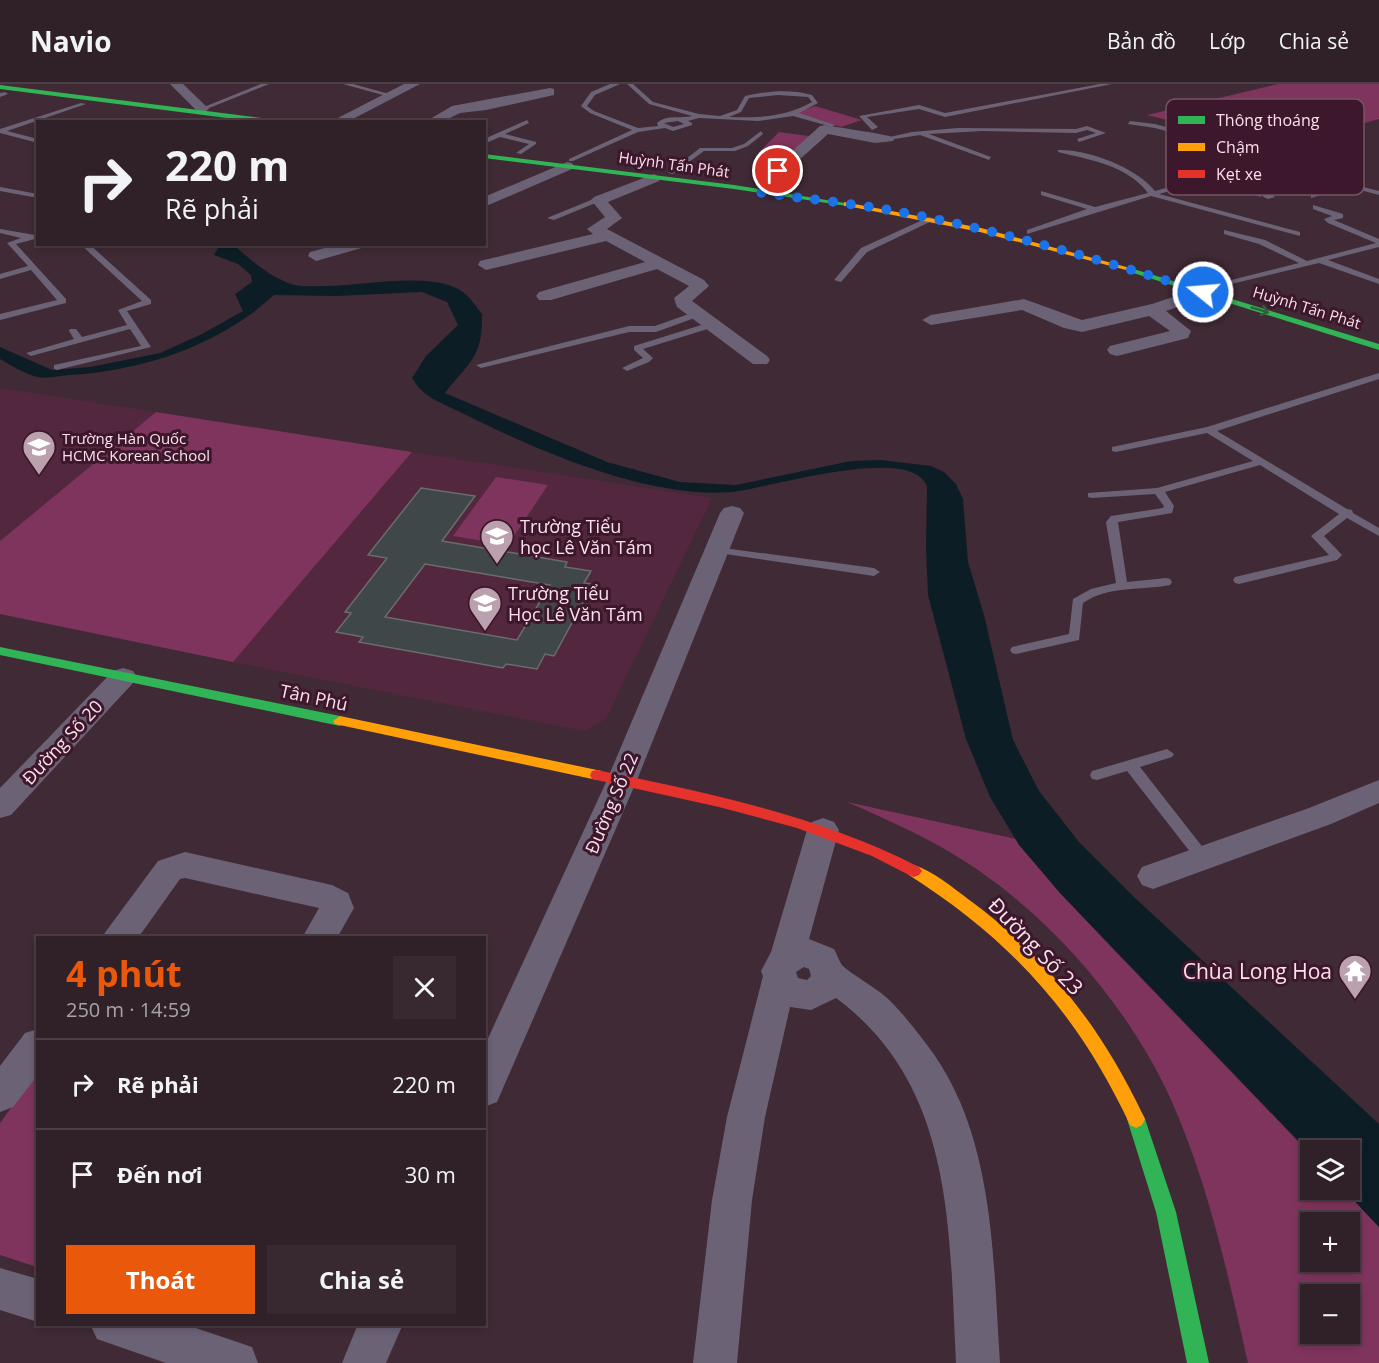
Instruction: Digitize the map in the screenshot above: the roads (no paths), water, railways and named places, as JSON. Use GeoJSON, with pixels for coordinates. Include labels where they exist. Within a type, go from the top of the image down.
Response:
{"type":"FeatureCollection","features":[{"type":"Feature","properties":{"kind":"main road"},"geometry":{"type":"LineString","coordinates":[[1,92],[261,120]]}},
{"type":"Feature","properties":{"kind":"main road"},"geometry":{"type":"LineString","coordinates":[[1,92],[83,104],[195,112],[221,120]]}},
{"type":"Feature","properties":{"kind":"main road","name":"Huỳnh Tấn Phát"},"geometry":{"type":"LineString","coordinates":[[486,149],[663,177],[900,206],[1030,232],[1118,254],[1379,335]]}},
{"type":"Feature","properties":{"kind":"main road","name":"Huỳnh Tấn Phát"},"geometry":{"type":"LineString","coordinates":[[486,156],[569,163]]}},
{"type":"Feature","properties":{"kind":"main road","name":"Huỳnh Tấn Phát"},"geometry":{"type":"LineString","coordinates":[[759,188],[932,219],[1094,258],[1379,347]]}},
{"type":"Feature","properties":{"kind":"main road","name":"Tân Phú"},"geometry":{"type":"LineString","coordinates":[[0,651],[622,780]]}},
{"type":"Feature","properties":{"kind":"main road","name":"Đường Số 23"},"geometry":{"type":"LineString","coordinates":[[622,780],[823,830],[900,863],[960,901],[1001,934],[1032,966],[1096,1045],[1126,1099],[1153,1170],[1180,1273],[1198,1363]]}},
{"type":"Feature","properties":{"kind":"street"},"geometry":{"type":"LineString","coordinates":[[340,120],[414,84]]}},
{"type":"Feature","properties":{"kind":"street"},"geometry":{"type":"LineString","coordinates":[[435,120],[457,108],[486,106],[550,92],[536,84]]}},
{"type":"Feature","properties":{"kind":"street"},"geometry":{"type":"LineString","coordinates":[[179,85],[195,112]]}},
{"type":"Feature","properties":{"kind":"street"},"geometry":{"type":"LineString","coordinates":[[829,127],[875,139],[888,138]]}},
{"type":"Feature","properties":{"kind":"street"},"geometry":{"type":"LineString","coordinates":[[759,188],[829,127],[872,128],[888,138]]}},
{"type":"Feature","properties":{"kind":"street"},"geometry":{"type":"LineString","coordinates":[[486,202],[569,163]]}},
{"type":"Feature","properties":{"kind":"street"},"geometry":{"type":"LineString","coordinates":[[663,177],[599,200],[614,218],[595,229],[700,286],[682,300],[711,325],[760,360]]}},
{"type":"Feature","properties":{"kind":"street"},"geometry":{"type":"LineString","coordinates":[[486,265],[607,236]]}},
{"type":"Feature","properties":{"kind":"street"},"geometry":{"type":"LineString","coordinates":[[316,256],[352,246]]}},
{"type":"Feature","properties":{"kind":"street"},"geometry":{"type":"LineString","coordinates":[[545,296],[657,264]]}},
{"type":"Feature","properties":{"kind":"street"},"geometry":{"type":"LineString","coordinates":[[931,320],[1024,304],[1071,324],[1082,326],[1153,309],[1203,292]]}},
{"type":"Feature","properties":{"kind":"street"},"geometry":{"type":"LineString","coordinates":[[1117,350],[1181,333],[1153,309]]}},
{"type":"Feature","properties":{"kind":"street","name":"Đường Số 22"},"geometry":{"type":"LineString","coordinates":[[486,1086],[622,780],[732,513]]}},
{"type":"Feature","properties":{"kind":"street","name":"Đường Số 20"},"geometry":{"type":"LineString","coordinates":[[0,807],[123,676]]}},
{"type":"Feature","properties":{"kind":"street"},"geometry":{"type":"LineString","coordinates":[[1153,876],[1379,791]]}},
{"type":"Feature","properties":{"kind":"street"},"geometry":{"type":"LineString","coordinates":[[715,1363],[732,1200],[746,1117],[783,967],[823,830]]}},
{"type":"Feature","properties":{"kind":"street"},"geometry":{"type":"LineString","coordinates":[[120,936],[169,870],[185,865],[332,898],[337,908],[320,936]]}},
{"type":"Feature","properties":{"kind":"street"},"geometry":{"type":"LineString","coordinates":[[783,967],[788,990],[808,995],[825,987],[829,976],[857,993],[887,1021],[916,1058],[943,1106],[962,1172],[978,1363]]}},
{"type":"Feature","properties":{"kind":"street"},"geometry":{"type":"LineString","coordinates":[[0,1095],[36,1048]]}},
{"type":"Feature","properties":{"kind":"street"},"geometry":{"type":"LineString","coordinates":[[0,1289],[36,1300]]}},
{"type":"Feature","properties":{"kind":"street"},"geometry":{"type":"LineString","coordinates":[[118,1326],[236,1363]]}},
{"type":"Feature","properties":{"kind":"street"},"geometry":{"type":"LineString","coordinates":[[364,1363],[380,1326]]}},
{"type":"Feature","properties":{"kind":"lane"},"geometry":{"type":"LineString","coordinates":[[195,112],[266,84]]}},
{"type":"Feature","properties":{"kind":"lane"},"geometry":{"type":"LineString","coordinates":[[346,84],[390,95]]}},
{"type":"Feature","properties":{"kind":"lane"},"geometry":{"type":"LineString","coordinates":[[428,84],[438,86]]}},
{"type":"Feature","properties":{"kind":"lane"},"geometry":{"type":"LineString","coordinates":[[617,84],[594,91],[587,98],[584,106],[592,112],[638,130]]}},
{"type":"Feature","properties":{"kind":"lane"},"geometry":{"type":"LineString","coordinates":[[630,84],[636,86],[641,97],[651,103],[699,116],[720,118],[759,119],[791,113],[812,106],[814,103],[812,99],[790,92],[752,96],[745,99],[739,111],[720,118]]}},
{"type":"Feature","properties":{"kind":"lane"},"geometry":{"type":"LineString","coordinates":[[872,128],[875,127],[862,116],[919,106],[945,115],[1109,84]]}},
{"type":"Feature","properties":{"kind":"lane"},"geometry":{"type":"LineString","coordinates":[[0,131],[83,104]]}},
{"type":"Feature","properties":{"kind":"lane"},"geometry":{"type":"LineString","coordinates":[[791,113],[829,127]]}},
{"type":"Feature","properties":{"kind":"lane"},"geometry":{"type":"LineString","coordinates":[[569,163],[638,130],[663,127],[659,124],[664,120],[684,120],[699,116]]}},
{"type":"Feature","properties":{"kind":"lane"},"geometry":{"type":"LineString","coordinates":[[486,141],[527,122]]}},
{"type":"Feature","properties":{"kind":"lane"},"geometry":{"type":"LineString","coordinates":[[1130,123],[1166,129]]}},
{"type":"Feature","properties":{"kind":"lane"},"geometry":{"type":"LineString","coordinates":[[888,138],[918,132],[969,127],[1076,131],[1087,128],[1103,133],[1079,140]]}},
{"type":"Feature","properties":{"kind":"lane"},"geometry":{"type":"LineString","coordinates":[[0,131],[36,140]]}},
{"type":"Feature","properties":{"kind":"lane"},"geometry":{"type":"LineString","coordinates":[[918,132],[989,158]]}},
{"type":"Feature","properties":{"kind":"lane"},"geometry":{"type":"LineString","coordinates":[[663,177],[702,149],[733,150],[746,145],[760,133]]}},
{"type":"Feature","properties":{"kind":"lane"},"geometry":{"type":"LineString","coordinates":[[499,135],[534,143],[519,153]]}},
{"type":"Feature","properties":{"kind":"lane"},"geometry":{"type":"LineString","coordinates":[[1060,151],[1117,166],[1144,180],[1154,195],[1297,234]]}},
{"type":"Feature","properties":{"kind":"lane"},"geometry":{"type":"LineString","coordinates":[[0,189],[36,196]]}},
{"type":"Feature","properties":{"kind":"lane"},"geometry":{"type":"LineString","coordinates":[[1364,189],[1379,193]]}},
{"type":"Feature","properties":{"kind":"lane"},"geometry":{"type":"LineString","coordinates":[[1030,232],[1096,210],[1166,191]]}},
{"type":"Feature","properties":{"kind":"lane"},"geometry":{"type":"LineString","coordinates":[[1044,193],[1096,210]]}},
{"type":"Feature","properties":{"kind":"lane"},"geometry":{"type":"LineString","coordinates":[[1267,195],[1271,197]]}},
{"type":"Feature","properties":{"kind":"lane"},"geometry":{"type":"LineString","coordinates":[[551,218],[599,200]]}},
{"type":"Feature","properties":{"kind":"lane"},"geometry":{"type":"LineString","coordinates":[[1316,207],[1340,216],[1328,219],[1379,243]]}},
{"type":"Feature","properties":{"kind":"lane"},"geometry":{"type":"LineString","coordinates":[[838,280],[864,250],[932,219]]}},
{"type":"Feature","properties":{"kind":"lane"},"geometry":{"type":"LineString","coordinates":[[0,231],[35,237]]}},
{"type":"Feature","properties":{"kind":"lane"},"geometry":{"type":"LineString","coordinates":[[1227,232],[1262,242],[1307,264]]}},
{"type":"Feature","properties":{"kind":"lane"},"geometry":{"type":"LineString","coordinates":[[0,246],[35,237]]}},
{"type":"Feature","properties":{"kind":"lane"},"geometry":{"type":"LineString","coordinates":[[0,317],[63,303],[11,243]]}},
{"type":"Feature","properties":{"kind":"lane"},"geometry":{"type":"LineString","coordinates":[[1222,285],[1322,261],[1379,243]]}},
{"type":"Feature","properties":{"kind":"lane"},"geometry":{"type":"LineString","coordinates":[[57,367],[147,347],[122,310],[148,302],[147,300],[86,246]]}},
{"type":"Feature","properties":{"kind":"lane"},"geometry":{"type":"LineString","coordinates":[[1322,261],[1379,282]]}},
{"type":"Feature","properties":{"kind":"lane"},"geometry":{"type":"LineString","coordinates":[[0,277],[31,268]]}},
{"type":"Feature","properties":{"kind":"lane"},"geometry":{"type":"LineString","coordinates":[[481,365],[629,329],[656,329],[697,314]]}},
{"type":"Feature","properties":{"kind":"lane"},"geometry":{"type":"LineString","coordinates":[[627,368],[648,358],[638,351],[638,348],[711,325]]}},
{"type":"Feature","properties":{"kind":"lane"},"geometry":{"type":"LineString","coordinates":[[31,353],[132,326]]}},
{"type":"Feature","properties":{"kind":"lane"},"geometry":{"type":"LineString","coordinates":[[73,331],[80,340]]}},
{"type":"Feature","properties":{"kind":"lane"},"geometry":{"type":"LineString","coordinates":[[1116,449],[1209,430],[1379,376]]}},
{"type":"Feature","properties":{"kind":"lane"},"geometry":{"type":"LineString","coordinates":[[1209,430],[1379,532]]}},
{"type":"Feature","properties":{"kind":"lane"},"geometry":{"type":"LineString","coordinates":[[1092,495],[1158,491],[1261,462]]}},
{"type":"Feature","properties":{"kind":"lane"},"geometry":{"type":"LineString","coordinates":[[1122,586],[1113,522],[1115,518],[1168,511],[1168,506],[1158,491]]}},
{"type":"Feature","properties":{"kind":"lane"},"geometry":{"type":"LineString","coordinates":[[1239,580],[1333,558],[1336,555],[1334,552],[1317,536],[1348,512]]}},
{"type":"Feature","properties":{"kind":"lane"},"geometry":{"type":"LineString","coordinates":[[716,550],[874,572]]}},
{"type":"Feature","properties":{"kind":"lane"},"geometry":{"type":"LineString","coordinates":[[1016,650],[1075,637],[1077,602],[1089,594],[1122,586],[1166,582]]}},
{"type":"Feature","properties":{"kind":"lane"},"geometry":{"type":"LineString","coordinates":[[1097,775],[1167,754]]}},
{"type":"Feature","properties":{"kind":"lane"},"geometry":{"type":"LineString","coordinates":[[1130,765],[1203,858]]}},
{"type":"Feature","properties":{"kind":"water"},"geometry":{"type":"Polygon","coordinates":[[[219,246],[239,246],[237,248],[273,276],[296,285],[327,286],[417,281],[451,286],[464,293],[482,314],[482,329],[473,358],[445,393],[607,462],[680,482],[736,485],[851,461],[881,460],[931,466],[944,472],[956,484],[963,499],[968,562],[984,615],[1013,740],[1039,791],[1079,842],[1134,897],[1379,1124],[1379,1227],[1353,1200],[1360,1200],[1360,1140],[1300,1140],[1300,1143],[1060,893],[1019,845],[990,797],[966,739],[928,595],[927,487],[916,474],[896,469],[869,468],[807,477],[733,492],[708,493],[645,484],[567,460],[444,405],[419,388],[412,378],[426,356],[458,325],[447,302],[422,292],[336,296],[274,295],[253,313],[205,341],[152,361],[124,368],[49,378],[23,372],[0,359],[0,347],[52,370],[90,367],[160,353],[202,334],[243,311],[235,294],[252,282],[251,275],[238,264],[214,255],[219,246]]]}},
{"type":"Feature","properties":{"kind":"place","name":"Trường Hàn Quốc HCMC Korean School"},"geometry":{"type":"Point","coordinates":[39,476]}},
{"type":"Feature","properties":{"kind":"place","name":"Trường Tiểu học Lê Văn Tám"},"geometry":{"type":"Point","coordinates":[497,565]}},
{"type":"Feature","properties":{"kind":"place","name":"Trường Tiểu Học Lê Văn Tám"},"geometry":{"type":"Point","coordinates":[485,632]}},
{"type":"Feature","properties":{"kind":"place","name":"Chùa Long Hoa"},"geometry":{"type":"Point","coordinates":[1355,1000]}}]}
